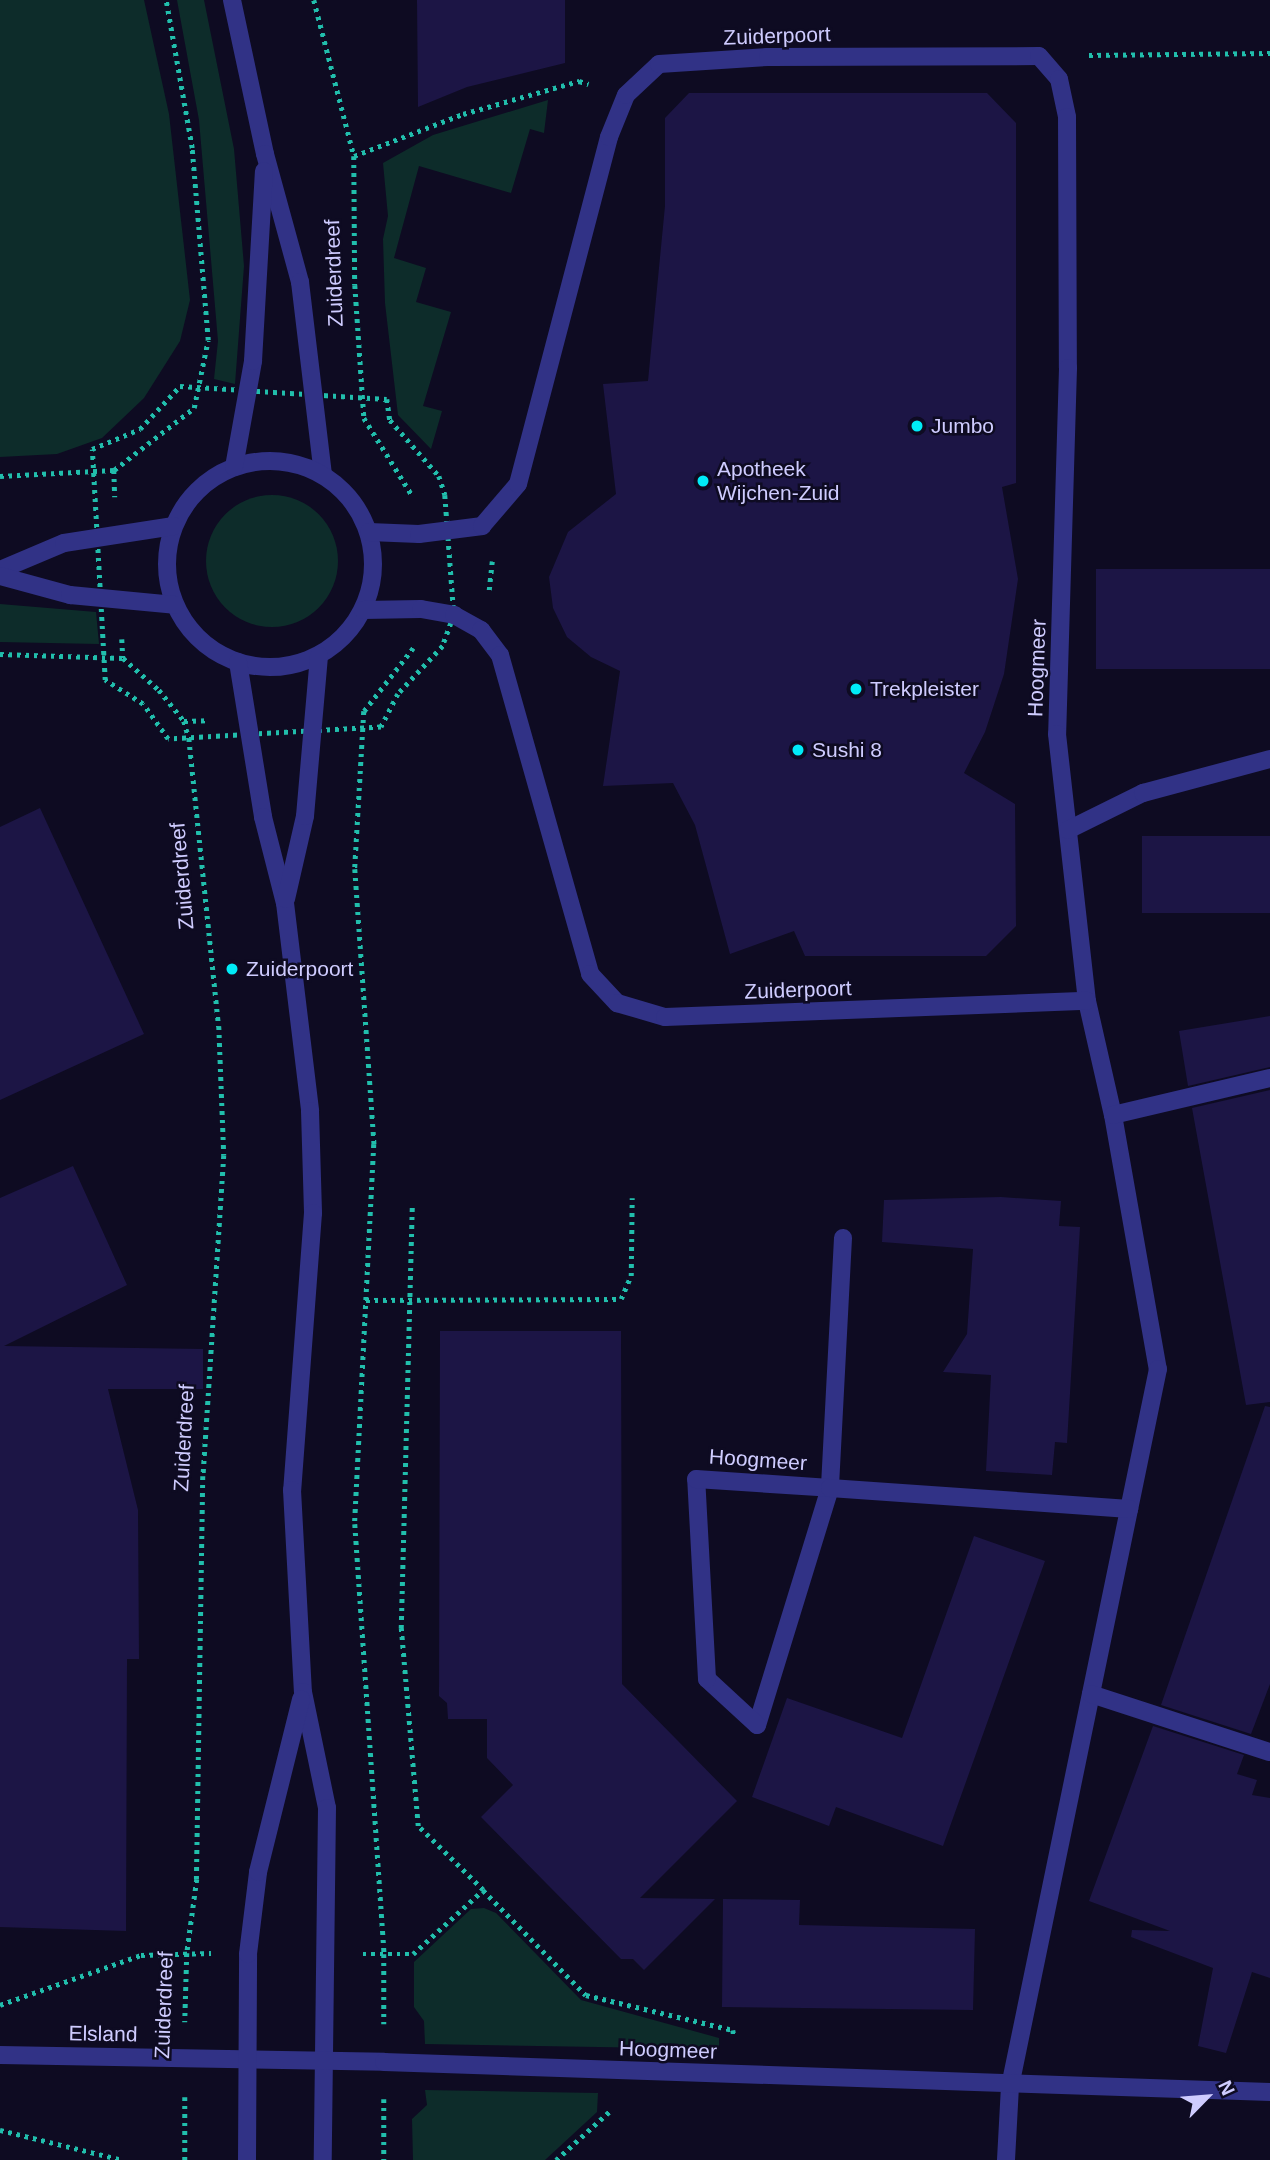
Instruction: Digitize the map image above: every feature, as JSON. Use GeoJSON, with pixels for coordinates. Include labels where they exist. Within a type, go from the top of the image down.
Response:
{"type":"FeatureCollection","features":[{"type":"Feature","properties":{"kind":"street","name":"Zuiderdreef"},"geometry":{"type":"LineString","coordinates":[[232,0],[265,154],[300,282],[323,475]]}},
{"type":"Feature","properties":{"kind":"street","name":"Zuiderpoort"},"geometry":{"type":"LineString","coordinates":[[482,526],[518,484],[609,136],[626,95],[659,64],[768,57],[1040,56]]}},
{"type":"Feature","properties":{"kind":"street","name":"Hoogmeer"},"geometry":{"type":"LineString","coordinates":[[1006,2160],[1010,2086],[1158,1369],[1113,1115],[1087,1001],[1057,734],[1074,507],[1067,117],[1059,79],[1040,56]]}},
{"type":"Feature","properties":{"kind":"street","name":"Zuiderdreef"},"geometry":{"type":"LineString","coordinates":[[234,467],[247,393],[259,283],[265,154]]}},
{"type":"Feature","properties":{"kind":"street"},"geometry":{"type":"LineString","coordinates":[[264,460],[295,464],[323,475],[358,509],[369,532],[372,585],[363,610],[337,643],[319,656],[293,666],[265,668],[238,662],[204,643],[175,605],[168,579],[174,526],[188,501],[209,481],[234,467],[264,460]]}},
{"type":"Feature","properties":{"kind":"street"},"geometry":{"type":"LineString","coordinates":[[0,570],[64,543],[174,526]]}},
{"type":"Feature","properties":{"kind":"street"},"geometry":{"type":"LineString","coordinates":[[369,532],[419,534],[482,526]]}},
{"type":"Feature","properties":{"kind":"street"},"geometry":{"type":"LineString","coordinates":[[0,576],[70,595],[175,605]]}},
{"type":"Feature","properties":{"kind":"street","name":"Zuiderpoort"},"geometry":{"type":"LineString","coordinates":[[363,610],[421,609],[454,615],[481,630],[500,654],[590,974],[617,1003],[665,1017],[1087,1001]]}},
{"type":"Feature","properties":{"kind":"street"},"geometry":{"type":"LineString","coordinates":[[285,903],[305,817],[319,656]]}},
{"type":"Feature","properties":{"kind":"street"},"geometry":{"type":"LineString","coordinates":[[238,662],[263,817],[285,903],[310,1111],[313,1213],[292,1490],[303,1692],[327,1808],[323,2160]]}},
{"type":"Feature","properties":{"kind":"street"},"geometry":{"type":"LineString","coordinates":[[1068,830],[1143,793],[1270,759]]}},
{"type":"Feature","properties":{"kind":"street"},"geometry":{"type":"LineString","coordinates":[[1113,1115],[1270,1078]]}},
{"type":"Feature","properties":{"kind":"street","name":"Hoogmeer"},"geometry":{"type":"LineString","coordinates":[[843,1238],[830,1488],[757,1725],[707,1679],[696,1479],[830,1488],[1129,1509]]}},
{"type":"Feature","properties":{"kind":"street"},"geometry":{"type":"LineString","coordinates":[[247,2160],[248,1954],[258,1872],[303,1692]]}},
{"type":"Feature","properties":{"kind":"street"},"geometry":{"type":"LineString","coordinates":[[1091,1694],[1270,1752]]}},
{"type":"Feature","properties":{"kind":"street","name":"Elsland"},"geometry":{"type":"LineString","coordinates":[[0,2055],[248,2059]]}},
{"type":"Feature","properties":{"kind":"street","name":"Hoogmeer"},"geometry":{"type":"LineString","coordinates":[[248,2059],[1010,2086],[1270,2092]]}},
{"type":"Feature","properties":{"kind":"path"},"geometry":{"type":"LineString","coordinates":[[0,476],[114,470],[173,428],[194,408],[208,340],[195,189],[166,0]]}},
{"type":"Feature","properties":{"kind":"path","name":"Zuiderdreef"},"geometry":{"type":"LineString","coordinates":[[314,0],[354,156],[355,285],[364,418],[411,488],[419,534]]}},
{"type":"Feature","properties":{"kind":"path"},"geometry":{"type":"LineString","coordinates":[[1040,56],[1270,53]]}},
{"type":"Feature","properties":{"kind":"path"},"geometry":{"type":"LineString","coordinates":[[354,156],[463,114],[579,81],[626,95]]}},
{"type":"Feature","properties":{"kind":"path"},"geometry":{"type":"LineString","coordinates":[[180,386],[247,393],[387,399],[390,420],[426,457],[445,495],[454,615],[443,646],[398,694],[382,727],[168,739],[143,704],[105,680],[100,537],[92,449],[141,429],[180,386]]}},
{"type":"Feature","properties":{"kind":"path"},"geometry":{"type":"LineString","coordinates":[[481,630],[494,568],[482,526]]}},
{"type":"Feature","properties":{"kind":"path"},"geometry":{"type":"LineString","coordinates":[[0,654],[105,657]]}},
{"type":"Feature","properties":{"kind":"path","name":"Zuiderdreef"},"geometry":{"type":"LineString","coordinates":[[105,657],[123,658],[159,690],[184,721],[189,738],[219,1026],[224,1155],[204,1476],[197,1880],[187,1953],[185,2160]]}},
{"type":"Feature","properties":{"kind":"path"},"geometry":{"type":"LineString","coordinates":[[364,711],[355,869],[374,1144],[355,1524],[384,1954]]}},
{"type":"Feature","properties":{"kind":"path"},"geometry":{"type":"LineString","coordinates":[[366,1300],[621,1299],[631,1276],[632,1198]]}},
{"type":"Feature","properties":{"kind":"path"},"geometry":{"type":"LineString","coordinates":[[483,1890],[586,1995],[733,2031],[742,2075]]}},
{"type":"Feature","properties":{"kind":"path"},"geometry":{"type":"LineString","coordinates":[[556,2160],[652,2072]]}},
{"type":"Feature","properties":{"kind":"path"},"geometry":{"type":"LineString","coordinates":[[0,2130],[123,2160]]}},
{"type":"Feature","properties":{"kind":"green space"},"geometry":{"type":"Polygon","coordinates":[[[0,0],[144,0],[169,114],[190,300],[180,341],[144,398],[102,438],[57,454],[0,457],[0,0]]]}},
{"type":"Feature","properties":{"kind":"green space"},"geometry":{"type":"Polygon","coordinates":[[[177,0],[204,0],[234,149],[244,266],[235,384],[214,379],[218,341],[199,120],[177,0]]]}},
{"type":"Feature","properties":{"kind":"green space"},"geometry":{"type":"Polygon","coordinates":[[[548,100],[544,133],[530,129],[511,193],[419,166],[394,258],[426,268],[416,302],[451,312],[423,406],[442,411],[431,449],[398,415],[385,303],[383,239],[388,216],[383,163],[433,135],[548,100]]]}},
{"type":"Feature","properties":{"kind":"green space"},"geometry":{"type":"Polygon","coordinates":[[[272,495],[297,500],[309,506],[327,524],[333,536],[338,561],[333,586],[327,598],[309,616],[297,622],[272,627],[247,622],[235,616],[217,598],[211,586],[206,561],[211,536],[217,524],[235,506],[247,500],[272,495]]]}},
{"type":"Feature","properties":{"kind":"green space"},"geometry":{"type":"Polygon","coordinates":[[[0,604],[96,612],[99,644],[0,642],[0,604]]]}},
{"type":"Feature","properties":{"kind":"green space"},"geometry":{"type":"Polygon","coordinates":[[[484,1908],[496,1913],[581,2000],[719,2038],[719,2049],[425,2044],[424,2021],[414,2007],[414,1962],[471,1909],[484,1908]]]}},
{"type":"Feature","properties":{"kind":"green space"},"geometry":{"type":"Polygon","coordinates":[[[425,2090],[598,2093],[597,2112],[545,2160],[413,2160],[412,2119],[427,2105],[425,2090]]]}},
{"type":"Feature","properties":{"kind":"building"},"geometry":{"type":"Polygon","coordinates":[[[417,0],[565,0],[565,63],[467,87],[418,107],[417,0]]]}},
{"type":"Feature","properties":{"kind":"building"},"geometry":{"type":"Polygon","coordinates":[[[689,93],[987,93],[1016,123],[1016,483],[1002,487],[1018,579],[1004,674],[985,732],[964,773],[1015,804],[1016,926],[986,956],[805,956],[794,931],[730,954],[695,825],[673,783],[603,786],[620,671],[591,657],[567,637],[553,608],[549,577],[568,532],[616,494],[603,384],[648,381],[665,206],[665,118],[689,93]]]}},
{"type":"Feature","properties":{"kind":"building"},"geometry":{"type":"Polygon","coordinates":[[[1096,569],[1270,569],[1270,669],[1096,669],[1096,569]]]}},
{"type":"Feature","properties":{"kind":"building"},"geometry":{"type":"Polygon","coordinates":[[[40,808],[144,1034],[0,1100],[0,827],[40,808]]]}},
{"type":"Feature","properties":{"kind":"building"},"geometry":{"type":"Polygon","coordinates":[[[1142,836],[1270,836],[1270,913],[1142,913],[1142,836]]]}},
{"type":"Feature","properties":{"kind":"building"},"geometry":{"type":"Polygon","coordinates":[[[1270,1016],[1270,1067],[1188,1086],[1179,1031],[1270,1016]]]}},
{"type":"Feature","properties":{"kind":"building"},"geometry":{"type":"Polygon","coordinates":[[[1270,1090],[1270,1402],[1246,1405],[1192,1108],[1270,1090]]]}},
{"type":"Feature","properties":{"kind":"building"},"geometry":{"type":"Polygon","coordinates":[[[73,1166],[127,1285],[4,1346],[203,1349],[203,1389],[108,1389],[138,1510],[139,1659],[127,1659],[126,1931],[0,1927],[0,1198],[73,1166]]]}},
{"type":"Feature","properties":{"kind":"building"},"geometry":{"type":"Polygon","coordinates":[[[1001,1197],[1061,1201],[1059,1226],[1080,1227],[1067,1443],[1055,1442],[1052,1475],[986,1471],[991,1375],[943,1372],[967,1334],[973,1249],[882,1242],[884,1200],[1001,1197]]]}},
{"type":"Feature","properties":{"kind":"building"},"geometry":{"type":"Polygon","coordinates":[[[440,1331],[621,1331],[622,1684],[737,1801],[640,1898],[715,1899],[644,1970],[633,1959],[621,1959],[481,1817],[513,1785],[487,1758],[487,1719],[448,1719],[447,1703],[439,1696],[440,1331]]]}},
{"type":"Feature","properties":{"kind":"building"},"geometry":{"type":"Polygon","coordinates":[[[1265,1406],[1270,1407],[1270,1684],[1251,1734],[1161,1705],[1265,1406]]]}},
{"type":"Feature","properties":{"kind":"building"},"geometry":{"type":"Polygon","coordinates":[[[974,1536],[1045,1561],[943,1846],[836,1807],[829,1826],[752,1797],[787,1698],[902,1738],[974,1536]]]}},
{"type":"Feature","properties":{"kind":"building"},"geometry":{"type":"Polygon","coordinates":[[[1153,1726],[1244,1755],[1237,1774],[1257,1780],[1252,1795],[1270,1798],[1270,1978],[1252,1972],[1226,2053],[1198,2046],[1213,1968],[1131,1937],[1132,1930],[1170,1931],[1089,1901],[1153,1726]]]}},
{"type":"Feature","properties":{"kind":"building"},"geometry":{"type":"Polygon","coordinates":[[[723,1899],[800,1900],[799,1925],[975,1929],[973,2010],[722,2007],[723,1899]]]}},
{"type":"Feature","properties":{"kind":"place","name":"Jumbo"},"geometry":{"type":"Point","coordinates":[917,426]}},
{"type":"Feature","properties":{"kind":"place","name":"Apotheek Wijchen-Zuid"},"geometry":{"type":"Point","coordinates":[703,481]}},
{"type":"Feature","properties":{"kind":"place","name":"Trekpleister"},"geometry":{"type":"Point","coordinates":[856,689]}},
{"type":"Feature","properties":{"kind":"place","name":"Sushi 8"},"geometry":{"type":"Point","coordinates":[798,750]}},
{"type":"Feature","properties":{"kind":"place","name":"Zuiderpoort"},"geometry":{"type":"Point","coordinates":[232,969]}}]}
